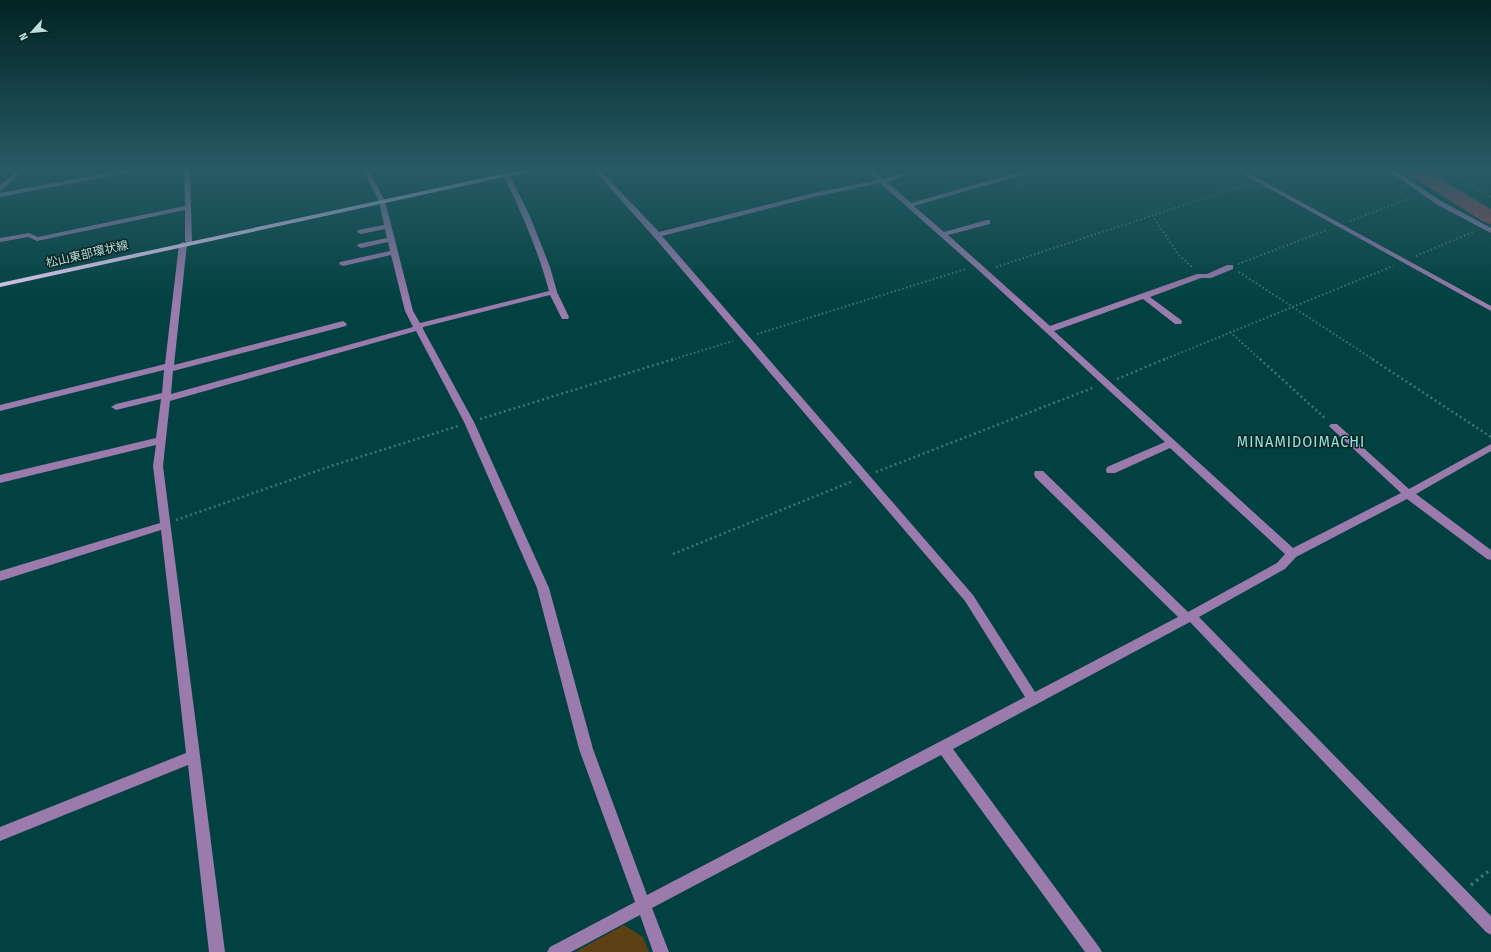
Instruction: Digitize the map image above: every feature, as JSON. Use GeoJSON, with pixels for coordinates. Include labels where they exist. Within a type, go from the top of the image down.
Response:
{"type":"FeatureCollection","features":[{"type":"Feature","properties":{"kind":"main road","name":"松山東部環状線"},"geometry":{"type":"LineString","coordinates":[[0,285],[324,213]]}},
{"type":"Feature","properties":{"kind":"street"},"geometry":{"type":"LineString","coordinates":[[0,240],[29,235],[38,239],[158,213]]}},
{"type":"Feature","properties":{"kind":"street"},"geometry":{"type":"LineString","coordinates":[[188,213],[186,243],[169,368],[158,466],[216,952]]}},
{"type":"Feature","properties":{"kind":"street"},"geometry":{"type":"LineString","coordinates":[[385,213],[409,311],[469,422],[543,588],[586,749],[643,907],[661,952]]}},
{"type":"Feature","properties":{"kind":"street"},"geometry":{"type":"LineString","coordinates":[[523,213],[546,267],[553,292],[565,317]]}},
{"type":"Feature","properties":{"kind":"street"},"geometry":{"type":"LineString","coordinates":[[638,213],[968,598],[1033,699]]}},
{"type":"Feature","properties":{"kind":"street"},"geometry":{"type":"LineString","coordinates":[[657,235],[742,213]]}},
{"type":"Feature","properties":{"kind":"street"},"geometry":{"type":"LineString","coordinates":[[920,213],[1292,554]]}},
{"type":"Feature","properties":{"kind":"street"},"geometry":{"type":"LineString","coordinates":[[1318,213],[1491,309]]}},
{"type":"Feature","properties":{"kind":"street"},"geometry":{"type":"LineString","coordinates":[[1458,213],[1488,229]]}},
{"type":"Feature","properties":{"kind":"street"},"geometry":{"type":"LineString","coordinates":[[943,234],[987,222]]}},
{"type":"Feature","properties":{"kind":"street"},"geometry":{"type":"LineString","coordinates":[[361,232],[388,226]]}},
{"type":"Feature","properties":{"kind":"street"},"geometry":{"type":"LineString","coordinates":[[361,246],[391,239]]}},
{"type":"Feature","properties":{"kind":"street"},"geometry":{"type":"LineString","coordinates":[[343,264],[394,252]]}},
{"type":"Feature","properties":{"kind":"street"},"geometry":{"type":"LineString","coordinates":[[1048,330],[1200,276],[1208,276],[1230,267]]}},
{"type":"Feature","properties":{"kind":"street"},"geometry":{"type":"LineString","coordinates":[[116,407],[166,397],[418,327],[553,292]]}},
{"type":"Feature","properties":{"kind":"street"},"geometry":{"type":"LineString","coordinates":[[1144,296],[1178,322]]}},
{"type":"Feature","properties":{"kind":"street"},"geometry":{"type":"LineString","coordinates":[[0,408],[169,368],[343,324]]}},
{"type":"Feature","properties":{"kind":"street"},"geometry":{"type":"LineString","coordinates":[[1334,426],[1408,494],[1491,556]]}},
{"type":"Feature","properties":{"kind":"street"},"geometry":{"type":"LineString","coordinates":[[0,479],[60,464],[85,460],[161,440]]}},
{"type":"Feature","properties":{"kind":"street"},"geometry":{"type":"LineString","coordinates":[[1111,470],[1172,443]]}},
{"type":"Feature","properties":{"kind":"street"},"geometry":{"type":"LineString","coordinates":[[555,952],[643,907],[943,746],[1189,617],[1280,566],[1292,554],[1408,494],[1491,447]]}},
{"type":"Feature","properties":{"kind":"street"},"geometry":{"type":"LineString","coordinates":[[1039,474],[1189,617],[1491,927]]}},
{"type":"Feature","properties":{"kind":"street"},"geometry":{"type":"LineString","coordinates":[[0,576],[165,525]]}},
{"type":"Feature","properties":{"kind":"street"},"geometry":{"type":"LineString","coordinates":[[943,746],[1094,952]]}},
{"type":"Feature","properties":{"kind":"street"},"geometry":{"type":"LineString","coordinates":[[0,834],[193,757]]}},
{"type":"Feature","properties":{"kind":"path"},"geometry":{"type":"LineString","coordinates":[[165,525],[186,516],[331,466],[469,422],[1160,213]]}},
{"type":"Feature","properties":{"kind":"path"},"geometry":{"type":"LineString","coordinates":[[1152,216],[1178,254],[1200,276]]}},
{"type":"Feature","properties":{"kind":"path"},"geometry":{"type":"LineString","coordinates":[[673,554],[864,477],[1106,383],[1404,261],[1488,229]]}},
{"type":"Feature","properties":{"kind":"path"},"geometry":{"type":"LineString","coordinates":[[1230,267],[1491,438]]}},
{"type":"Feature","properties":{"kind":"path"},"geometry":{"type":"LineString","coordinates":[[1230,332],[1334,426]]}},
{"type":"Feature","properties":{"kind":"path"},"geometry":{"type":"LineString","coordinates":[[1460,894],[1491,869]]}},
{"type":"Feature","properties":{"kind":"shaded area"},"geometry":{"type":"Polygon","coordinates":[[[624,925],[643,937],[649,952],[575,952],[624,925]]]}},
{"type":"Feature","properties":{"kind":"waterway"},"geometry":{"type":"LineString","coordinates":[[1484,213],[1491,218]]}},
{"type":"Feature","properties":{"kind":"district","name":"MINAMIDOIMACHI"},"geometry":{"type":"Point","coordinates":[1301,441]}}]}
